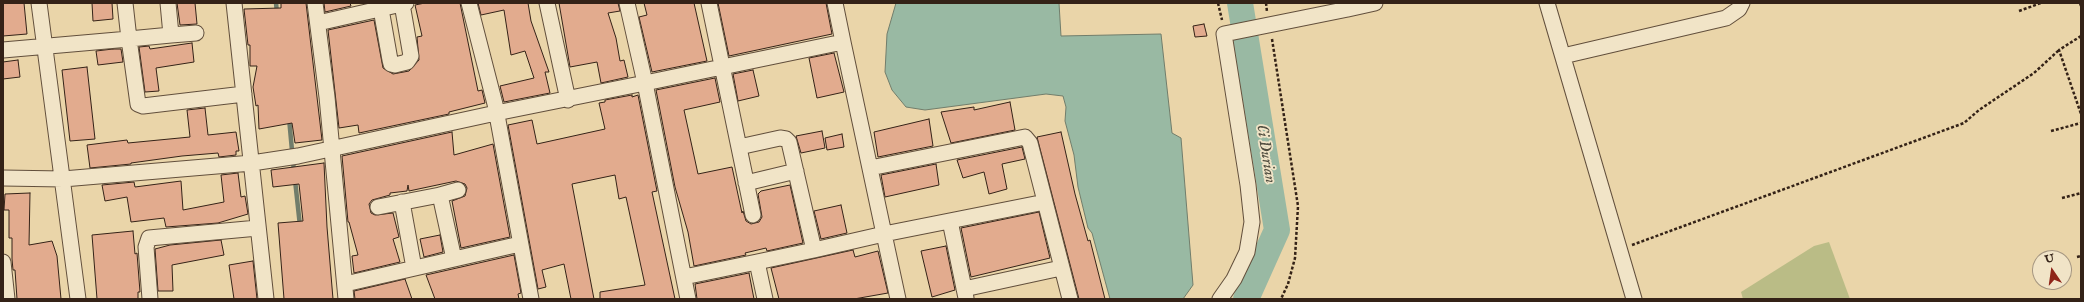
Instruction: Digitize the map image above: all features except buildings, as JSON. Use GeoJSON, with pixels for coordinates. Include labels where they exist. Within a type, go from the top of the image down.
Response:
{"type":"FeatureCollection","features":[{"type":"Feature","properties":{"kind":"street"},"geometry":{"type":"LineString","coordinates":[[39,3],[78,299]]}},
{"type":"Feature","properties":{"kind":"street"},"geometry":{"type":"LineString","coordinates":[[125,3],[136,99],[140,106],[244,94]]}},
{"type":"Feature","properties":{"kind":"street"},"geometry":{"type":"LineString","coordinates":[[168,3],[171,35]]}},
{"type":"Feature","properties":{"kind":"street"},"geometry":{"type":"LineString","coordinates":[[234,3],[266,299]]}},
{"type":"Feature","properties":{"kind":"street"},"geometry":{"type":"LineString","coordinates":[[315,3],[346,299]]}},
{"type":"Feature","properties":{"kind":"street"},"geometry":{"type":"LineString","coordinates":[[318,23],[381,8],[404,3],[410,59],[407,62],[395,65],[391,62],[381,8]]}},
{"type":"Feature","properties":{"kind":"street"},"geometry":{"type":"LineString","coordinates":[[469,3],[496,113],[531,299]]}},
{"type":"Feature","properties":{"kind":"street"},"geometry":{"type":"LineString","coordinates":[[547,3],[568,100]]}},
{"type":"Feature","properties":{"kind":"street"},"geometry":{"type":"LineString","coordinates":[[627,3],[645,83],[688,299]]}},
{"type":"Feature","properties":{"kind":"street"},"geometry":{"type":"LineString","coordinates":[[709,3],[753,215]]}},
{"type":"Feature","properties":{"kind":"street"},"geometry":{"type":"LineString","coordinates":[[834,3],[898,299]]}},
{"type":"Feature","properties":{"kind":"street"},"geometry":{"type":"LineString","coordinates":[[1220,299],[1234,279],[1247,252],[1252,222],[1248,186],[1224,34],[1266,26],[1347,6],[1376,3]]}},
{"type":"Feature","properties":{"kind":"street"},"geometry":{"type":"LineString","coordinates":[[1547,3],[1634,299]]}},
{"type":"Feature","properties":{"kind":"street"},"geometry":{"type":"LineString","coordinates":[[1563,56],[1726,18],[1739,9],[1742,3]]}},
{"type":"Feature","properties":{"kind":"street"},"geometry":{"type":"LineString","coordinates":[[3,50],[196,33]]}},
{"type":"Feature","properties":{"kind":"street"},"geometry":{"type":"LineString","coordinates":[[387,45],[408,40]]}},
{"type":"Feature","properties":{"kind":"street"},"geometry":{"type":"LineString","coordinates":[[3,178],[63,178],[252,162],[290,157],[330,150],[496,113],[568,100],[843,42]]}},
{"type":"Feature","properties":{"kind":"street"},"geometry":{"type":"LineString","coordinates":[[870,168],[1025,137],[1030,143],[1070,299]]}},
{"type":"Feature","properties":{"kind":"street"},"geometry":{"type":"LineString","coordinates":[[739,147],[780,138],[786,139],[790,145],[814,250]]}},
{"type":"Feature","properties":{"kind":"street"},"geometry":{"type":"LineString","coordinates":[[746,183],[796,171]]}},
{"type":"Feature","properties":{"kind":"street"},"geometry":{"type":"LineString","coordinates":[[378,206],[440,195],[458,190]]}},
{"type":"Feature","properties":{"kind":"street"},"geometry":{"type":"LineString","coordinates":[[440,195],[454,259]]}},
{"type":"Feature","properties":{"kind":"street"},"geometry":{"type":"LineString","coordinates":[[402,202],[414,268]]}},
{"type":"Feature","properties":{"kind":"street"},"geometry":{"type":"LineString","coordinates":[[684,277],[884,234],[1044,202]]}},
{"type":"Feature","properties":{"kind":"street"},"geometry":{"type":"LineString","coordinates":[[950,221],[965,294],[1062,268]]}},
{"type":"Feature","properties":{"kind":"street"},"geometry":{"type":"LineString","coordinates":[[150,299],[146,247],[149,238],[258,228]]}},
{"type":"Feature","properties":{"kind":"street"},"geometry":{"type":"LineString","coordinates":[[345,284],[520,244]]}},
{"type":"Feature","properties":{"kind":"street"},"geometry":{"type":"LineString","coordinates":[[3,262],[7,299]]}},
{"type":"Feature","properties":{"kind":"street"},"geometry":{"type":"LineString","coordinates":[[758,262],[765,299]]}},
{"type":"Feature","properties":{"kind":"path"},"geometry":{"type":"LineString","coordinates":[[2019,11],[2041,3]]}},
{"type":"Feature","properties":{"kind":"path"},"geometry":{"type":"LineString","coordinates":[[1266,26],[1298,206],[1295,258],[1288,284],[1281,299]]}},
{"type":"Feature","properties":{"kind":"path"},"geometry":{"type":"LineString","coordinates":[[1619,250],[1964,124],[1979,110],[2034,73],[2059,50],[2081,36]]}},
{"type":"Feature","properties":{"kind":"path"},"geometry":{"type":"LineString","coordinates":[[2059,50],[2081,114]]}},
{"type":"Feature","properties":{"kind":"path"},"geometry":{"type":"LineString","coordinates":[[2051,130],[2081,123]]}},
{"type":"Feature","properties":{"kind":"path"},"geometry":{"type":"LineString","coordinates":[[2062,198],[2081,193]]}},
{"type":"Feature","properties":{"kind":"path"},"geometry":{"type":"LineString","coordinates":[[2077,257],[2081,256]]}},
{"type":"Feature","properties":{"kind":"green space"},"geometry":{"type":"Polygon","coordinates":[[[1829,242],[1850,299],[1743,299],[1741,292],[1814,246],[1829,242]]]}},
{"type":"Feature","properties":{"kind":"shaded area"},"geometry":{"type":"Polygon","coordinates":[[[896,3],[1059,3],[1061,36],[1161,34],[1172,133],[1181,138],[1193,285],[1183,299],[1110,299],[1092,233],[1088,228],[1078,187],[1074,155],[1065,121],[1066,107],[1063,96],[1046,94],[925,110],[906,107],[892,90],[885,72],[887,34],[896,3]]]}},
{"type":"Feature","properties":{"kind":"waterway"},"geometry":{"type":"LineString","coordinates":[[276,3],[277,13]]}},
{"type":"Feature","properties":{"kind":"waterway","name":"Ci Durian"},"geometry":{"type":"LineString","coordinates":[[1240,3],[1277,230],[1246,299]]}},
{"type":"Feature","properties":{"kind":"waterway"},"geometry":{"type":"LineString","coordinates":[[289,118],[294,172]]}},
{"type":"Feature","properties":{"kind":"waterway"},"geometry":{"type":"LineString","coordinates":[[295,180],[300,226]]}}]}
